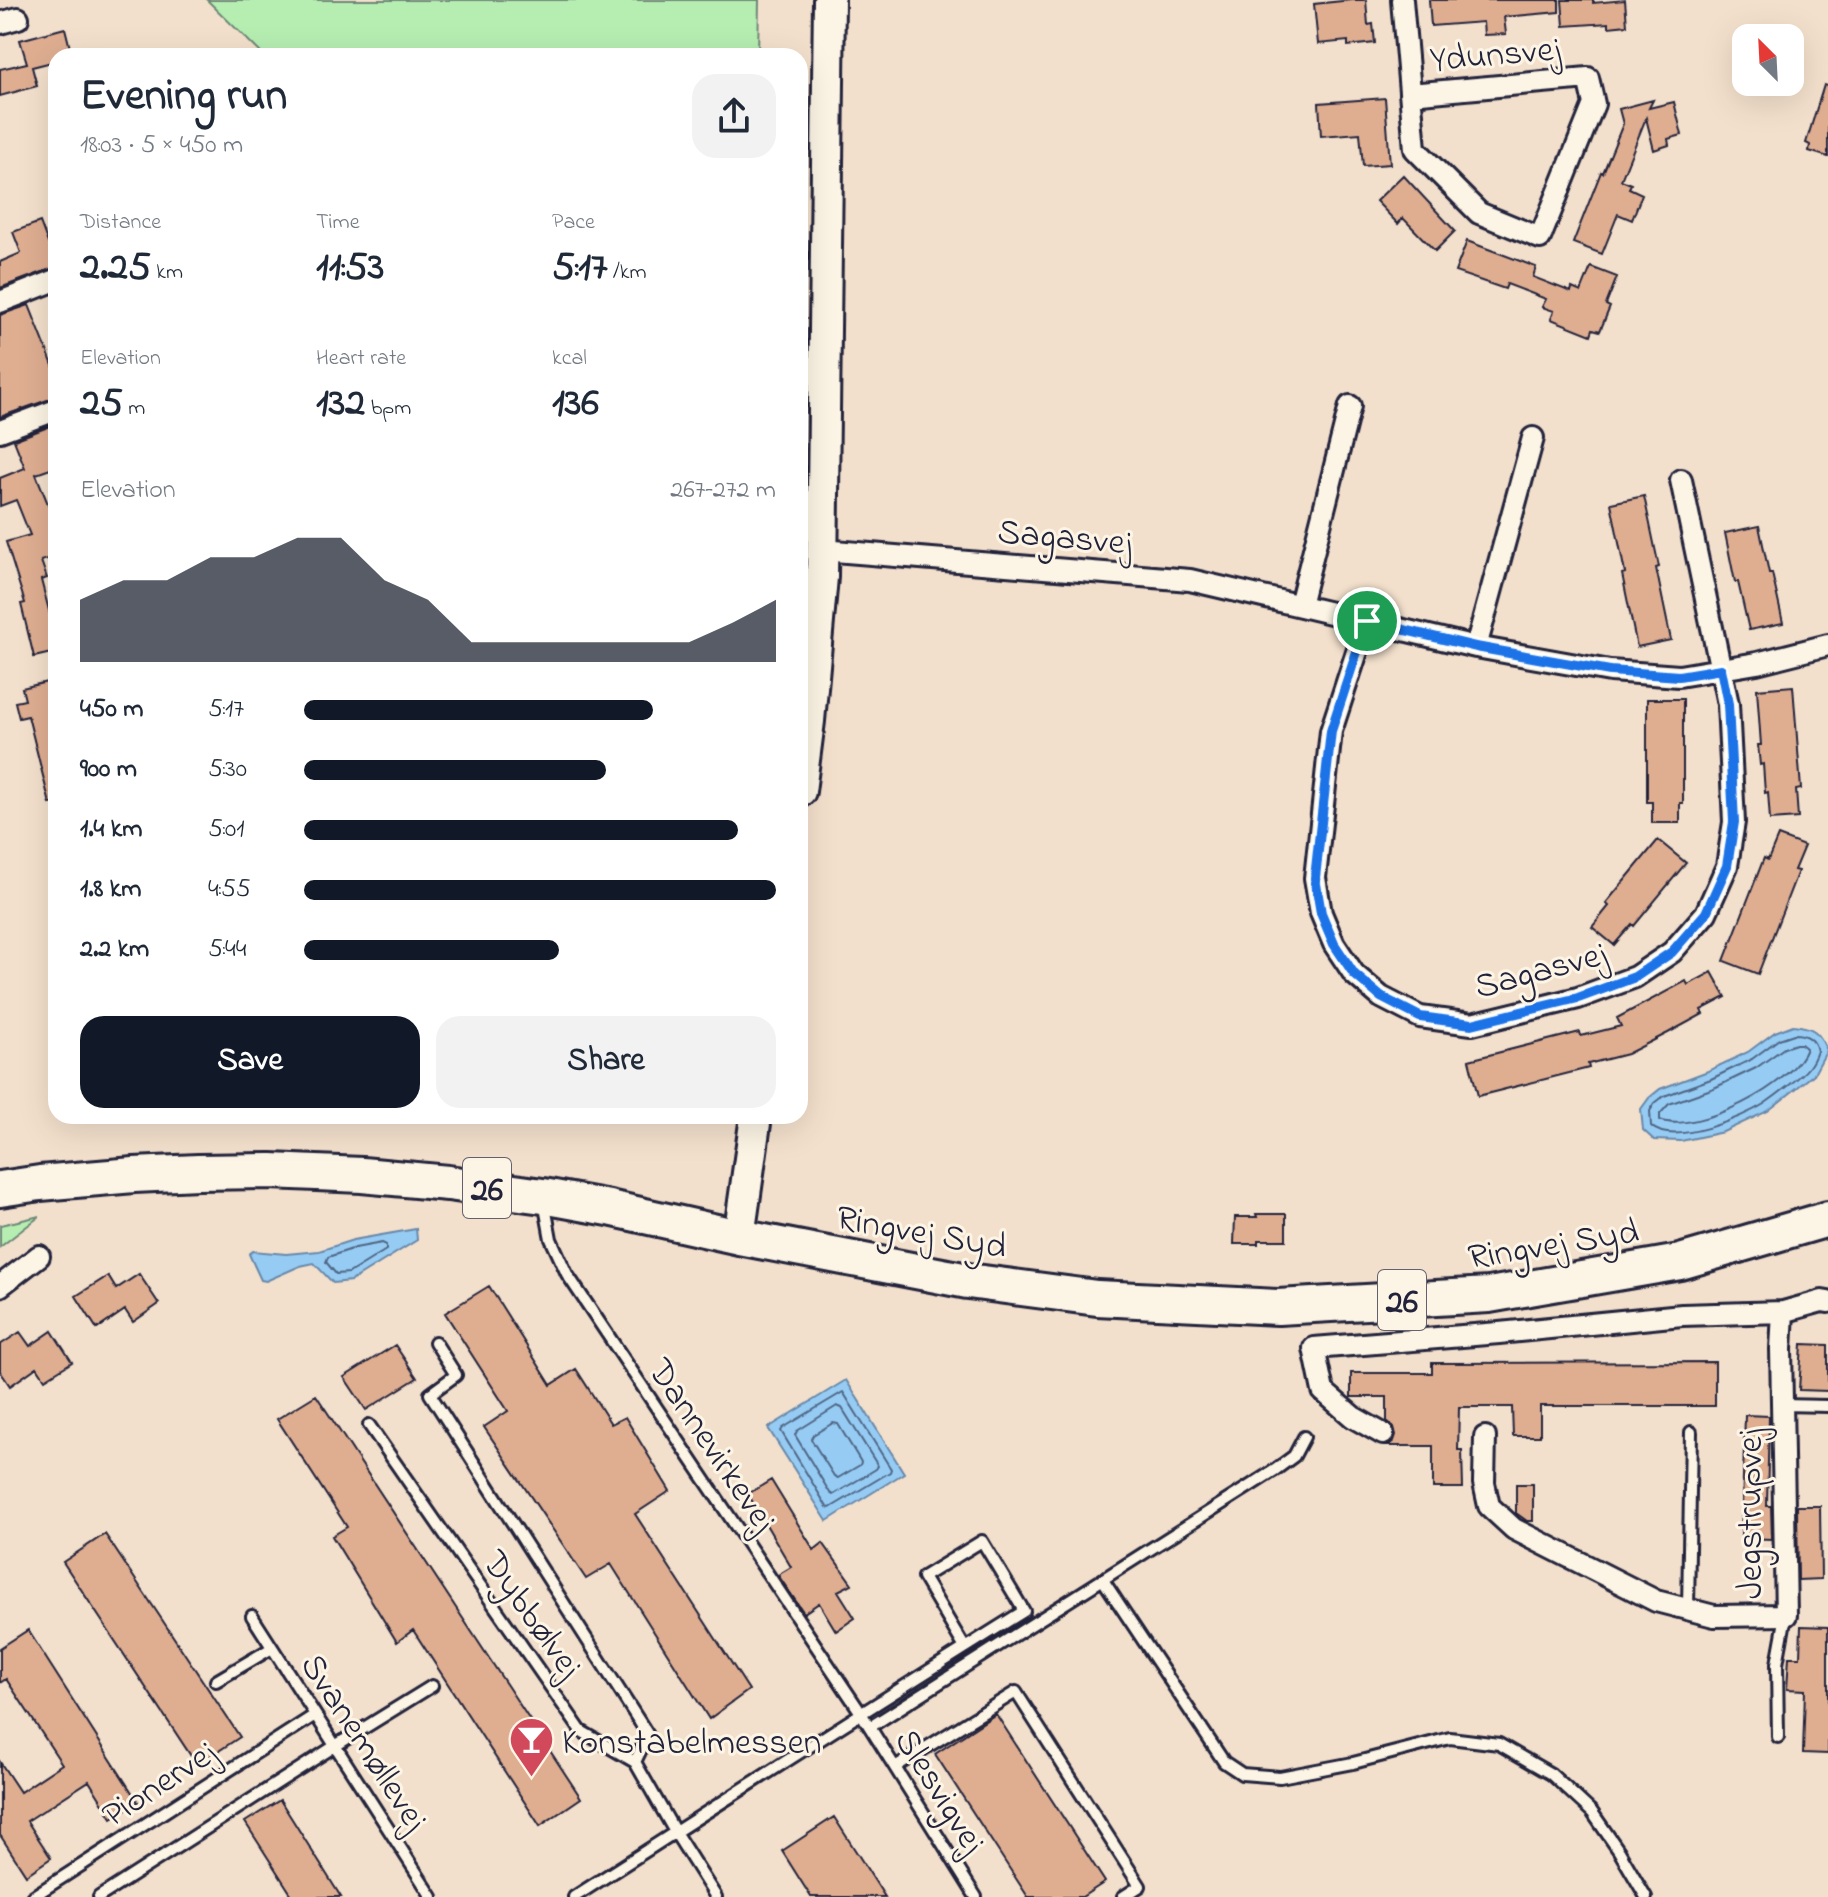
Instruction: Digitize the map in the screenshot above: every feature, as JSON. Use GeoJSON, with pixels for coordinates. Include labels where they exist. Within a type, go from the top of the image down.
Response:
{"type":"FeatureCollection","features":[{"type":"Feature","properties":{"kind":"main road","name":"Ringvej Syd"},"geometry":{"type":"LineString","coordinates":[[0,1189],[134,1175],[271,1171],[376,1176],[543,1196],[968,1281],[1097,1298],[1278,1307],[1489,1295],[1680,1262],[1828,1219]]}},
{"type":"Feature","properties":{"kind":"street"},"geometry":{"type":"LineString","coordinates":[[808,695],[822,577],[829,0]]}},
{"type":"Feature","properties":{"kind":"street","name":"Ydunsvej"},"geometry":{"type":"LineString","coordinates":[[1402,0],[1410,94],[1415,149],[1479,213],[1540,238],[1594,104],[1588,78],[1410,94]]}},
{"type":"Feature","properties":{"kind":"street"},"geometry":{"type":"LineString","coordinates":[[0,302],[48,283]]}},
{"type":"Feature","properties":{"kind":"street"},"geometry":{"type":"LineString","coordinates":[[1300,605],[1350,406]]}},
{"type":"Feature","properties":{"kind":"street"},"geometry":{"type":"LineString","coordinates":[[0,431],[48,413]]}},
{"type":"Feature","properties":{"kind":"street"},"geometry":{"type":"LineString","coordinates":[[1476,647],[1533,438]]}},
{"type":"Feature","properties":{"kind":"street","name":"Sagasvej"},"geometry":{"type":"LineString","coordinates":[[1367,621],[1331,731],[1315,878],[1321,913],[1334,944],[1354,974],[1381,997],[1420,1017],[1472,1024],[1578,998],[1635,977],[1672,952],[1706,913],[1727,866],[1734,822],[1728,704],[1681,480]]}},
{"type":"Feature","properties":{"kind":"street","name":"Sagasvej"},"geometry":{"type":"LineString","coordinates":[[822,550],[1190,580],[1476,647],[1610,671],[1679,676],[1757,663],[1828,645]]}},
{"type":"Feature","properties":{"kind":"street"},"geometry":{"type":"LineString","coordinates":[[739,1237],[755,1124]]}},
{"type":"Feature","properties":{"kind":"street"},"geometry":{"type":"LineString","coordinates":[[0,1286],[39,1256]]}},
{"type":"Feature","properties":{"kind":"street"},"geometry":{"type":"LineString","coordinates":[[1383,1434],[1353,1417],[1323,1391],[1314,1348],[1682,1315],[1783,1312],[1828,1302]]}},
{"type":"Feature","properties":{"kind":"street","name":"Jegstrupvej"},"geometry":{"type":"LineString","coordinates":[[1485,1437],[1484,1483],[1489,1506],[1514,1529],[1656,1601],[1714,1616],[1786,1615],[1783,1312]]}},
{"type":"Feature","properties":{"kind":"lane","name":"Dannevirkevej"},"geometry":{"type":"LineString","coordinates":[[543,1196],[551,1239],[567,1274],[861,1713]]}},
{"type":"Feature","properties":{"kind":"lane"},"geometry":{"type":"LineString","coordinates":[[435,1342],[456,1375],[430,1394],[648,1735],[635,1762],[716,1897]]}},
{"type":"Feature","properties":{"kind":"lane"},"geometry":{"type":"LineString","coordinates":[[1782,1405],[1828,1406]]}},
{"type":"Feature","properties":{"kind":"lane","name":"Dybbølvej"},"geometry":{"type":"LineString","coordinates":[[369,1425],[581,1731],[635,1762]]}},
{"type":"Feature","properties":{"kind":"lane"},"geometry":{"type":"LineString","coordinates":[[1688,1609],[1691,1432]]}},
{"type":"Feature","properties":{"kind":"lane"},"geometry":{"type":"LineString","coordinates":[[870,1727],[1275,1470],[1294,1456],[1304,1437]]}},
{"type":"Feature","properties":{"kind":"lane"},"geometry":{"type":"LineString","coordinates":[[574,1897],[1024,1611],[982,1541],[923,1577],[965,1648]]}},
{"type":"Feature","properties":{"kind":"lane"},"geometry":{"type":"LineString","coordinates":[[1103,1580],[1224,1762],[1242,1774],[1280,1777],[1353,1763],[1450,1738],[1499,1744],[1551,1774],[1592,1812],[1646,1897]]}},
{"type":"Feature","properties":{"kind":"lane"},"geometry":{"type":"LineString","coordinates":[[1778,1737],[1777,1664],[1786,1615]]}},
{"type":"Feature","properties":{"kind":"lane","name":"Svanemøllevej"},"geometry":{"type":"LineString","coordinates":[[252,1616],[432,1897]]}},
{"type":"Feature","properties":{"kind":"lane"},"geometry":{"type":"LineString","coordinates":[[216,1681],[272,1648]]}},
{"type":"Feature","properties":{"kind":"lane","name":"Pionervej"},"geometry":{"type":"LineString","coordinates":[[99,1897],[432,1686]]}},
{"type":"Feature","properties":{"kind":"lane"},"geometry":{"type":"LineString","coordinates":[[895,1767],[1016,1692],[1140,1886],[1123,1897]]}},
{"type":"Feature","properties":{"kind":"lane","name":"Slesvigvej"},"geometry":{"type":"LineString","coordinates":[[861,1713],[976,1897]]}},
{"type":"Feature","properties":{"kind":"lane","name":"Pionervej"},"geometry":{"type":"LineString","coordinates":[[32,1897],[315,1715]]}},
{"type":"Feature","properties":{"kind":"green space"},"geometry":{"type":"Polygon","coordinates":[[[207,0],[759,0],[758,48],[256,48],[207,0]]]}},
{"type":"Feature","properties":{"kind":"green space"},"geometry":{"type":"Polygon","coordinates":[[[40,1216],[0,1247],[0,1225],[40,1216]]]}},
{"type":"Feature","properties":{"kind":"water"},"geometry":{"type":"Polygon","coordinates":[[[1793,1025],[1815,1032],[1827,1050],[1814,1074],[1768,1111],[1723,1132],[1681,1141],[1654,1140],[1643,1130],[1641,1109],[1660,1089],[1748,1052],[1775,1032],[1793,1025]]]}},
{"type":"Feature","properties":{"kind":"water"},"geometry":{"type":"Polygon","coordinates":[[[416,1229],[417,1240],[351,1281],[333,1283],[314,1263],[266,1281],[261,1280],[249,1254],[253,1251],[286,1254],[319,1251],[353,1240],[416,1229]]]}},
{"type":"Feature","properties":{"kind":"water"},"geometry":{"type":"Polygon","coordinates":[[[846,1380],[904,1473],[827,1521],[768,1428],[846,1380]]]}},
{"type":"Feature","properties":{"kind":"building"},"geometry":{"type":"Polygon","coordinates":[[[1366,0],[1368,25],[1373,24],[1375,43],[1348,46],[1348,41],[1318,44],[1314,4],[1366,0]]]}},
{"type":"Feature","properties":{"kind":"building"},"geometry":{"type":"Polygon","coordinates":[[[1429,0],[1559,0],[1559,12],[1504,17],[1506,34],[1484,35],[1483,22],[1431,26],[1429,0]]]}},
{"type":"Feature","properties":{"kind":"building"},"geometry":{"type":"Polygon","coordinates":[[[1562,0],[1593,0],[1593,3],[1625,0],[1627,25],[1564,26],[1562,0]]]}},
{"type":"Feature","properties":{"kind":"building"},"geometry":{"type":"Polygon","coordinates":[[[65,28],[70,48],[48,48],[48,63],[32,67],[37,86],[0,96],[0,69],[27,63],[20,40],[65,28]]]}},
{"type":"Feature","properties":{"kind":"building"},"geometry":{"type":"Polygon","coordinates":[[[1824,85],[1828,86],[1828,157],[1809,151],[1810,145],[1806,143],[1824,85]]]}},
{"type":"Feature","properties":{"kind":"building"},"geometry":{"type":"Polygon","coordinates":[[[1385,98],[1390,164],[1363,166],[1360,133],[1321,136],[1319,103],[1385,98]]]}},
{"type":"Feature","properties":{"kind":"building"},"geometry":{"type":"Polygon","coordinates":[[[1653,100],[1649,108],[1674,102],[1682,135],[1668,139],[1669,145],[1654,150],[1646,118],[1621,180],[1642,194],[1632,220],[1618,214],[1602,254],[1573,243],[1623,124],[1619,109],[1653,100]]]}},
{"type":"Feature","properties":{"kind":"building"},"geometry":{"type":"Polygon","coordinates":[[[1403,175],[1455,231],[1435,251],[1403,218],[1398,224],[1376,201],[1403,175]]]}},
{"type":"Feature","properties":{"kind":"building"},"geometry":{"type":"Polygon","coordinates":[[[40,222],[48,243],[48,270],[0,288],[0,262],[21,253],[13,232],[40,222]]]}},
{"type":"Feature","properties":{"kind":"building"},"geometry":{"type":"Polygon","coordinates":[[[1467,241],[1536,267],[1533,277],[1571,292],[1572,288],[1581,292],[1591,267],[1617,277],[1600,331],[1593,329],[1591,335],[1551,319],[1554,311],[1542,307],[1546,299],[1507,284],[1505,289],[1455,272],[1467,241]]]}},
{"type":"Feature","properties":{"kind":"building"},"geometry":{"type":"Polygon","coordinates":[[[29,305],[48,353],[48,400],[0,417],[0,315],[29,305]]]}},
{"type":"Feature","properties":{"kind":"building"},"geometry":{"type":"Polygon","coordinates":[[[48,427],[48,470],[36,474],[48,504],[48,559],[41,561],[47,578],[41,580],[48,607],[48,654],[34,657],[21,604],[25,603],[6,542],[30,535],[16,500],[0,506],[0,478],[25,468],[14,440],[48,427]]]}},
{"type":"Feature","properties":{"kind":"building"},"geometry":{"type":"Polygon","coordinates":[[[1644,496],[1671,640],[1637,647],[1611,503],[1644,496]]]}},
{"type":"Feature","properties":{"kind":"building"},"geometry":{"type":"Polygon","coordinates":[[[1759,526],[1783,623],[1749,630],[1725,533],[1759,526]]]}},
{"type":"Feature","properties":{"kind":"building"},"geometry":{"type":"Polygon","coordinates":[[[47,682],[48,796],[28,716],[19,718],[15,702],[25,700],[22,688],[47,682]]]}},
{"type":"Feature","properties":{"kind":"building"},"geometry":{"type":"Polygon","coordinates":[[[1793,686],[1801,789],[1796,790],[1798,818],[1770,820],[1768,792],[1765,793],[1758,745],[1761,745],[1757,689],[1793,686]]]}},
{"type":"Feature","properties":{"kind":"building"},"geometry":{"type":"Polygon","coordinates":[[[1647,699],[1683,699],[1683,803],[1680,803],[1680,823],[1652,823],[1652,802],[1647,802],[1647,699]]]}},
{"type":"Feature","properties":{"kind":"building"},"geometry":{"type":"Polygon","coordinates":[[[1778,836],[1804,846],[1794,870],[1798,871],[1758,974],[1724,961],[1764,858],[1768,860],[1778,836]]]}},
{"type":"Feature","properties":{"kind":"building"},"geometry":{"type":"Polygon","coordinates":[[[1658,840],[1686,863],[1634,926],[1632,924],[1614,945],[1592,927],[1609,906],[1606,903],[1658,840]]]}},
{"type":"Feature","properties":{"kind":"building"},"geometry":{"type":"Polygon","coordinates":[[[1712,972],[1726,997],[1668,1033],[1627,1054],[1588,1064],[1589,1068],[1478,1096],[1469,1060],[1580,1032],[1581,1036],[1621,1026],[1617,1018],[1686,981],[1688,985],[1712,972]]]}},
{"type":"Feature","properties":{"kind":"building"},"geometry":{"type":"Polygon","coordinates":[[[1256,1214],[1286,1214],[1286,1240],[1234,1244],[1235,1217],[1257,1217],[1256,1214]]]}},
{"type":"Feature","properties":{"kind":"building"},"geometry":{"type":"Polygon","coordinates":[[[139,1274],[159,1304],[133,1322],[125,1310],[97,1329],[76,1296],[108,1276],[116,1289],[139,1274]]]}},
{"type":"Feature","properties":{"kind":"building"},"geometry":{"type":"Polygon","coordinates":[[[489,1286],[551,1385],[576,1369],[611,1424],[625,1417],[670,1491],[635,1514],[749,1690],[709,1719],[611,1564],[586,1579],[484,1427],[508,1411],[445,1313],[489,1286]]]}},
{"type":"Feature","properties":{"kind":"building"},"geometry":{"type":"Polygon","coordinates":[[[52,1331],[72,1362],[45,1379],[37,1367],[10,1386],[0,1371],[0,1345],[20,1332],[30,1346],[52,1331]]]}},
{"type":"Feature","properties":{"kind":"building"},"geometry":{"type":"Polygon","coordinates":[[[1802,1344],[1828,1345],[1828,1391],[1799,1390],[1802,1344]]]}},
{"type":"Feature","properties":{"kind":"building"},"geometry":{"type":"Polygon","coordinates":[[[395,1345],[417,1378],[366,1410],[344,1377],[395,1345]]]}},
{"type":"Feature","properties":{"kind":"building"},"geometry":{"type":"Polygon","coordinates":[[[1715,1362],[1715,1406],[1540,1406],[1540,1436],[1513,1436],[1512,1407],[1459,1407],[1458,1450],[1462,1450],[1463,1488],[1433,1488],[1433,1446],[1387,1446],[1396,1435],[1394,1427],[1387,1421],[1387,1397],[1351,1397],[1351,1373],[1432,1373],[1432,1363],[1715,1362]]]}},
{"type":"Feature","properties":{"kind":"building"},"geometry":{"type":"Polygon","coordinates":[[[316,1395],[581,1798],[540,1826],[413,1630],[397,1642],[332,1536],[347,1527],[277,1419],[316,1395]]]}},
{"type":"Feature","properties":{"kind":"building"},"geometry":{"type":"Polygon","coordinates":[[[1745,1415],[1769,1416],[1767,1506],[1771,1506],[1772,1539],[1741,1538],[1745,1415]]]}},
{"type":"Feature","properties":{"kind":"building"},"geometry":{"type":"Polygon","coordinates":[[[771,1480],[814,1550],[823,1543],[852,1584],[838,1591],[855,1618],[836,1631],[819,1603],[804,1613],[778,1575],[791,1567],[748,1494],[771,1480]]]}},
{"type":"Feature","properties":{"kind":"building"},"geometry":{"type":"Polygon","coordinates":[[[1516,1484],[1533,1484],[1533,1521],[1527,1521],[1516,1513],[1516,1484]]]}},
{"type":"Feature","properties":{"kind":"building"},"geometry":{"type":"Polygon","coordinates":[[[1797,1506],[1820,1506],[1821,1579],[1798,1580],[1797,1506]]]}},
{"type":"Feature","properties":{"kind":"building"},"geometry":{"type":"Polygon","coordinates":[[[105,1534],[240,1737],[197,1765],[63,1562],[105,1534]]]}},
{"type":"Feature","properties":{"kind":"building"},"geometry":{"type":"Polygon","coordinates":[[[1801,1626],[1828,1627],[1828,1754],[1803,1753],[1805,1690],[1787,1689],[1789,1657],[1800,1657],[1801,1626]]]}},
{"type":"Feature","properties":{"kind":"building"},"geometry":{"type":"Polygon","coordinates":[[[28,1630],[138,1802],[112,1818],[89,1781],[27,1821],[51,1858],[26,1875],[0,1835],[0,1762],[20,1792],[62,1764],[6,1679],[0,1683],[0,1648],[28,1630]]]}},
{"type":"Feature","properties":{"kind":"building"},"geometry":{"type":"Polygon","coordinates":[[[996,1714],[1105,1882],[1082,1897],[1028,1897],[935,1754],[996,1714]]]}},
{"type":"Feature","properties":{"kind":"building"},"geometry":{"type":"Polygon","coordinates":[[[280,1800],[341,1897],[293,1897],[245,1822],[280,1800]]]}},
{"type":"Feature","properties":{"kind":"building"},"geometry":{"type":"Polygon","coordinates":[[[834,1817],[885,1897],[811,1897],[782,1851],[834,1817]]]}},
{"type":"Feature","properties":{"kind":"place","name":"Konstabelmessen"},"geometry":{"type":"Point","coordinates":[531,1779]}},
{"type":"Feature","properties":{"kind":"route"},"geometry":{"type":"LineString","coordinates":[[1367,621],[1476,647],[1610,671],[1679,676],[1721,669],[1728,704],[1734,822],[1727,866],[1706,913],[1672,952],[1635,977],[1578,998],[1472,1024],[1420,1017],[1381,997],[1354,974],[1334,944],[1321,913],[1315,878],[1331,731],[1367,621]]}}]}
